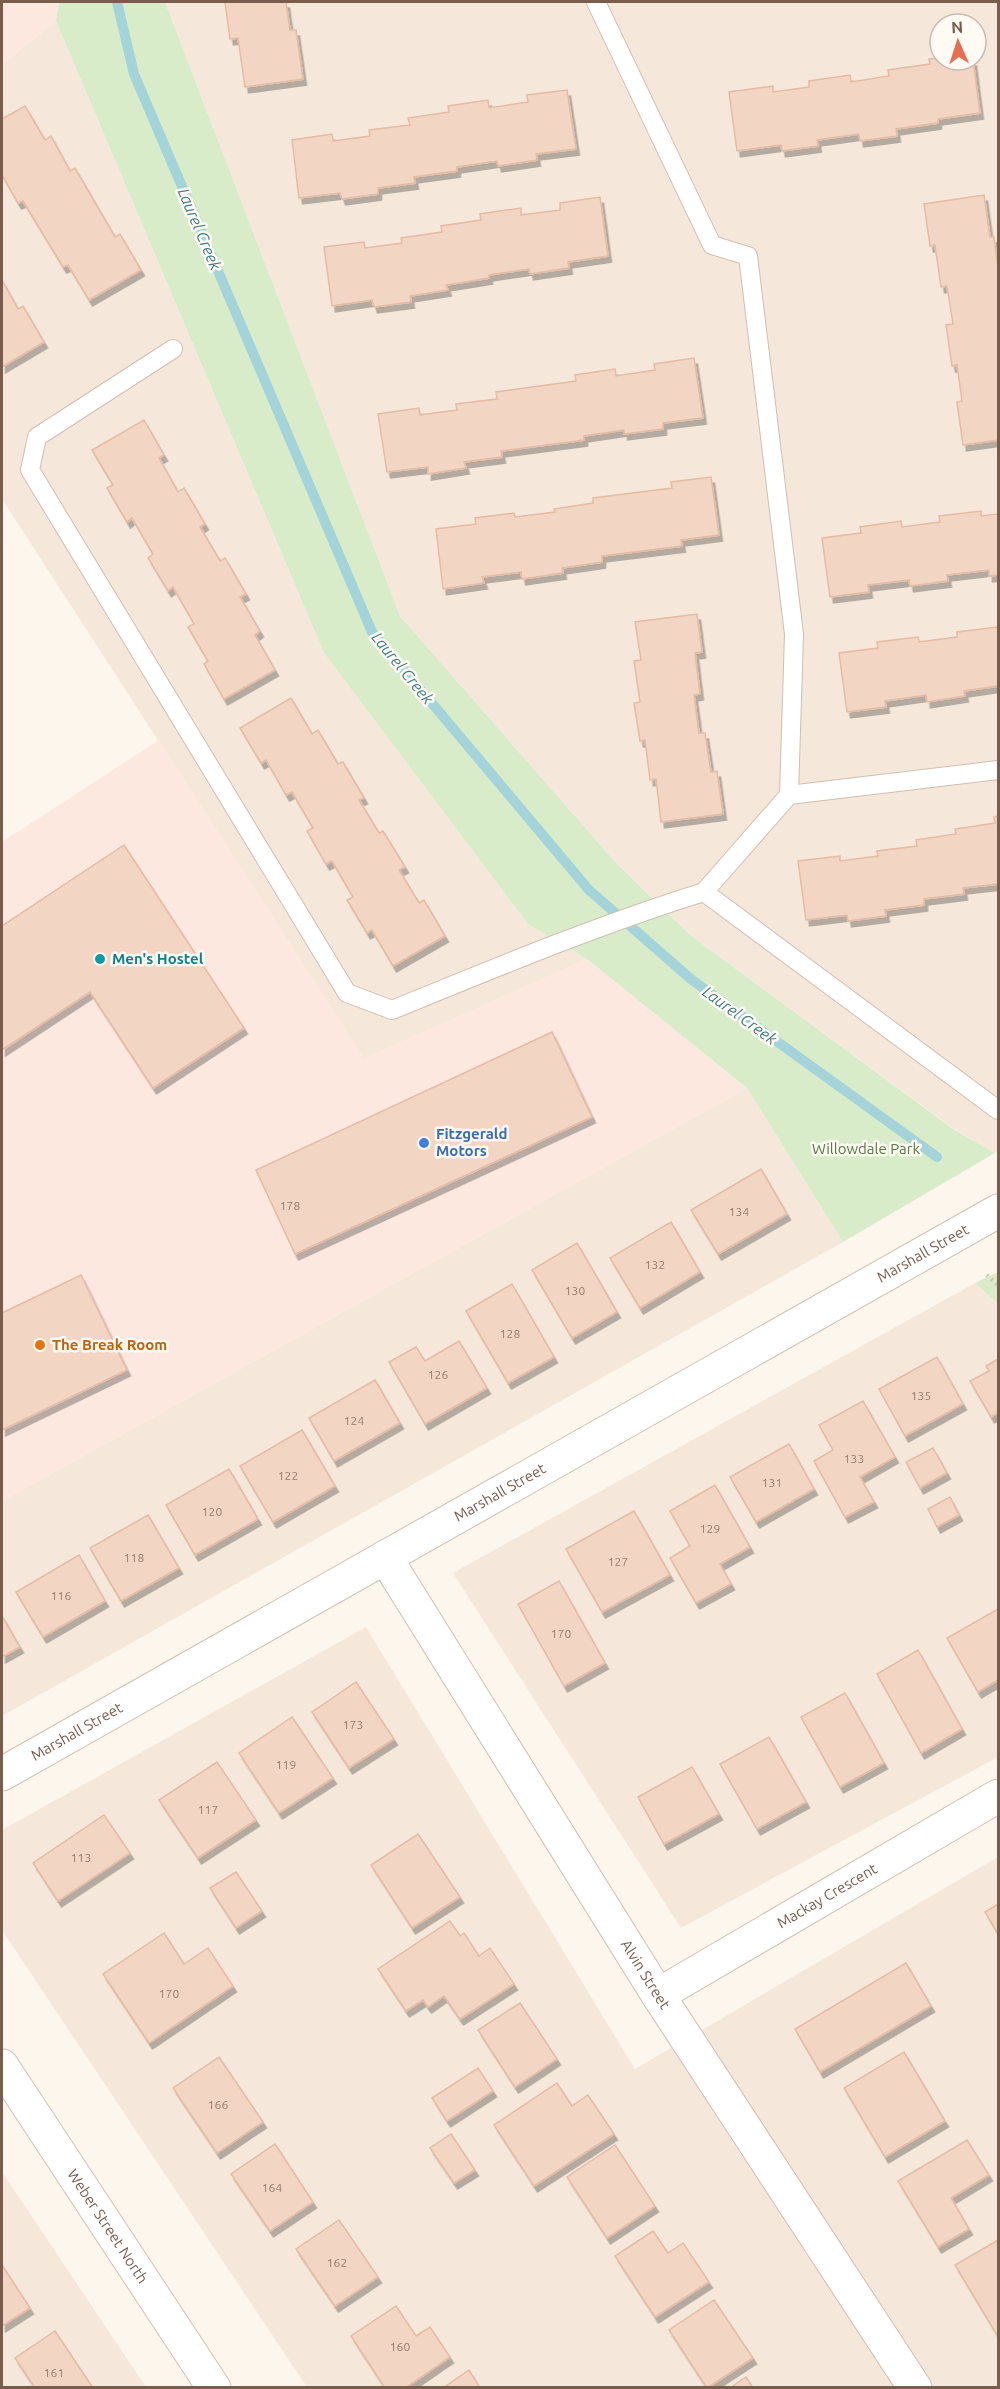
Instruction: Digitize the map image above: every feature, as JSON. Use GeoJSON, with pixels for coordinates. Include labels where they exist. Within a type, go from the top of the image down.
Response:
{"type":"FeatureCollection","features":[{"type":"Feature","properties":{"kind":"street","name":"Marshall Street"},"geometry":{"type":"LineString","coordinates":[[2,1774],[999,1211]]}},
{"type":"Feature","properties":{"kind":"street","name":"Alvin Street"},"geometry":{"type":"LineString","coordinates":[[385,1557],[658,1995],[915,2388]]}},
{"type":"Feature","properties":{"kind":"street","name":"Mackay Crescent"},"geometry":{"type":"LineString","coordinates":[[658,1995],[999,1796]]}},
{"type":"Feature","properties":{"kind":"street","name":"Weber Street North"},"geometry":{"type":"LineString","coordinates":[[2,2066],[214,2388]]}},
{"type":"Feature","properties":{"kind":"lane"},"geometry":{"type":"LineString","coordinates":[[174,350],[37,437],[30,470],[347,993],[392,1010],[551,946],[704,892],[789,795],[794,634],[748,256],[712,245],[596,2]]}},
{"type":"Feature","properties":{"kind":"lane"},"geometry":{"type":"LineString","coordinates":[[789,795],[999,770]]}},
{"type":"Feature","properties":{"kind":"lane"},"geometry":{"type":"LineString","coordinates":[[704,892],[999,1110]]}},
{"type":"Feature","properties":{"kind":"path"},"geometry":{"type":"LineString","coordinates":[[987,1275],[999,1286]]}},
{"type":"Feature","properties":{"kind":"shaded area"},"geometry":{"type":"Polygon","coordinates":[[[2,2],[59,2],[56,21],[2,65],[2,2]]]}},
{"type":"Feature","properties":{"kind":"shaded area"},"geometry":{"type":"Polygon","coordinates":[[[165,2],[998,2],[998,1151],[995,1153],[957,1131],[690,935],[616,863],[400,616],[165,2]]]}},
{"type":"Feature","properties":{"kind":"shaded area"},"geometry":{"type":"Polygon","coordinates":[[[56,21],[324,653],[528,924],[587,959],[364,1059],[2,499],[2,65],[56,21]]]}},
{"type":"Feature","properties":{"kind":"shaded area"},"geometry":{"type":"Polygon","coordinates":[[[159,740],[364,1058],[587,959],[747,1088],[2,1501],[2,842],[159,740]]]}},
{"type":"Feature","properties":{"kind":"shaded area"},"geometry":{"type":"Polygon","coordinates":[[[747,1088],[843,1242],[2,1716],[2,1501],[747,1088]]]}},
{"type":"Feature","properties":{"kind":"shaded area"},"geometry":{"type":"Polygon","coordinates":[[[975,1283],[998,1304],[998,1757],[681,1928],[453,1573],[975,1283]]]}},
{"type":"Feature","properties":{"kind":"shaded area"},"geometry":{"type":"Polygon","coordinates":[[[366,1627],[635,2069],[998,1857],[998,2387],[307,2387],[2,1930],[2,1830],[366,1627]]]}},
{"type":"Feature","properties":{"kind":"shaded area"},"geometry":{"type":"Polygon","coordinates":[[[2,2172],[146,2387],[2,2387],[2,2172]]]}},
{"type":"Feature","properties":{"kind":"green space","name":"Willowdale Park"},"geometry":{"type":"Polygon","coordinates":[[[59,2],[165,2],[400,616],[616,863],[690,935],[956,1131],[995,1153],[843,1242],[747,1088],[587,959],[528,924],[324,653],[56,21],[59,2]]]}},
{"type":"Feature","properties":{"kind":"green space"},"geometry":{"type":"Polygon","coordinates":[[[998,1272],[998,1304],[975,1283],[998,1272]]]}},
{"type":"Feature","properties":{"kind":"building"},"geometry":{"type":"Polygon","coordinates":[[[225,2],[286,2],[290,30],[296,30],[303,79],[245,87],[238,38],[230,39],[225,2]]]}},
{"type":"Feature","properties":{"kind":"building"},"geometry":{"type":"Polygon","coordinates":[[[928,64],[928,72],[975,72],[980,113],[938,119],[938,123],[896,129],[897,136],[860,141],[859,134],[817,140],[818,146],[782,151],[781,145],[737,151],[729,92],[773,86],[773,92],[809,87],[809,81],[850,75],[851,82],[889,76],[888,70],[928,64]]]}},
{"type":"Feature","properties":{"kind":"building"},"geometry":{"type":"Polygon","coordinates":[[[567,90],[576,149],[536,154],[537,160],[498,166],[497,161],[457,167],[457,171],[414,177],[415,183],[378,188],[378,194],[342,199],[340,193],[299,198],[292,140],[332,134],[333,141],[370,136],[369,130],[410,125],[408,118],[449,112],[448,106],[488,100],[489,108],[528,102],[527,95],[567,90]]]}},
{"type":"Feature","properties":{"kind":"building"},"geometry":{"type":"Polygon","coordinates":[[[25,106],[45,140],[51,136],[70,171],[75,168],[115,237],[120,234],[141,270],[89,300],[68,265],[63,267],[23,201],[18,203],[2,175],[2,119],[25,106]]]}},
{"type":"Feature","properties":{"kind":"building"},"geometry":{"type":"Polygon","coordinates":[[[984,195],[990,237],[994,237],[998,267],[998,440],[963,445],[957,402],[962,401],[957,365],[952,366],[946,325],[953,324],[947,286],[941,287],[935,245],[930,246],[924,204],[984,195]]]}},
{"type":"Feature","properties":{"kind":"building"},"geometry":{"type":"Polygon","coordinates":[[[600,197],[608,256],[568,262],[569,268],[530,274],[529,269],[446,285],[448,290],[410,296],[411,302],[374,307],[372,300],[332,306],[324,247],[364,242],[365,248],[402,243],[401,238],[442,232],[441,226],[481,220],[480,214],[521,208],[521,215],[560,210],[560,203],[600,197]]]}},
{"type":"Feature","properties":{"kind":"building"},"geometry":{"type":"Polygon","coordinates":[[[2,280],[18,309],[23,306],[44,342],[2,367],[2,280]]]}},
{"type":"Feature","properties":{"kind":"building"},"geometry":{"type":"Polygon","coordinates":[[[694,358],[703,418],[663,423],[663,429],[624,434],[624,430],[584,436],[584,440],[501,451],[502,457],[464,462],[466,468],[428,474],[428,467],[387,472],[378,414],[419,408],[420,415],[457,410],[456,404],[497,399],[496,392],[576,381],[575,375],[615,369],[616,376],[655,370],[654,364],[694,358]]]}},
{"type":"Feature","properties":{"kind":"building"},"geometry":{"type":"Polygon","coordinates":[[[144,420],[164,455],[159,458],[178,492],[184,488],[205,524],[200,527],[220,561],[225,558],[246,594],[240,597],[260,631],[255,635],[275,670],[224,699],[204,664],[208,661],[188,627],[194,624],[173,587],[168,591],[148,558],[153,554],[132,518],[127,522],[107,488],[113,485],[92,450],[144,420]]]}},
{"type":"Feature","properties":{"kind":"building"},"geometry":{"type":"Polygon","coordinates":[[[711,477],[719,535],[681,540],[682,546],[602,556],[602,562],[562,568],[563,573],[522,579],[521,572],[482,577],[484,583],[443,589],[436,529],[476,524],[475,518],[514,513],[515,517],[555,512],[554,509],[593,503],[593,498],[672,488],[671,482],[711,477]]]}},
{"type":"Feature","properties":{"kind":"building"},"geometry":{"type":"Polygon","coordinates":[[[981,511],[981,516],[998,514],[998,575],[989,576],[989,570],[947,575],[948,581],[910,586],[909,580],[868,585],[869,592],[830,597],[822,538],[861,533],[860,527],[901,521],[902,527],[940,522],[939,516],[981,511]]]}},
{"type":"Feature","properties":{"kind":"building"},"geometry":{"type":"Polygon","coordinates":[[[697,614],[702,652],[695,653],[700,694],[694,695],[699,733],[705,733],[711,772],[717,771],[723,814],[661,822],[656,779],[650,780],[645,740],[640,741],[634,703],[640,702],[634,661],[641,660],[635,622],[697,614]]]}},
{"type":"Feature","properties":{"kind":"building"},"geometry":{"type":"Polygon","coordinates":[[[998,627],[998,686],[964,691],[965,696],[927,702],[926,695],[885,701],[886,707],[847,712],[839,653],[878,648],[877,642],[918,637],[919,642],[957,637],[957,632],[998,627]]]}},
{"type":"Feature","properties":{"kind":"building"},"geometry":{"type":"Polygon","coordinates":[[[291,698],[312,734],[318,730],[338,764],[343,762],[364,798],[359,800],[379,833],[383,831],[405,867],[399,870],[419,903],[424,900],[445,936],[393,966],[372,930],[367,933],[347,900],[353,897],[332,861],[326,864],[307,831],[313,828],[292,792],[286,795],[266,760],[261,763],[240,728],[291,698]]]}},
{"type":"Feature","properties":{"kind":"building"},"geometry":{"type":"Polygon","coordinates":[[[998,816],[998,884],[963,888],[964,894],[924,899],[924,905],[885,910],[886,916],[848,921],[847,915],[806,920],[798,861],[840,856],[840,861],[878,856],[877,851],[917,846],[916,840],[956,834],[955,829],[995,823],[994,817],[998,816]]]}},
{"type":"Feature","properties":{"kind":"building","name":"Men's Hostel"},"geometry":{"type":"Polygon","coordinates":[[[124,845],[244,1028],[153,1088],[90,992],[2,1050],[2,926],[124,845]]]}},
{"type":"Feature","properties":{"kind":"building","name":"Fitzgerald Motors"},"geometry":{"type":"Polygon","coordinates":[[[552,1032],[592,1117],[295,1254],[256,1170],[552,1032]]]}},
{"type":"Feature","properties":{"kind":"building"},"geometry":{"type":"Polygon","coordinates":[[[761,1169],[787,1214],[718,1254],[691,1210],[761,1169]]]}},
{"type":"Feature","properties":{"kind":"building"},"geometry":{"type":"Polygon","coordinates":[[[671,1222],[700,1272],[640,1308],[610,1258],[671,1222]]]}},
{"type":"Feature","properties":{"kind":"building"},"geometry":{"type":"Polygon","coordinates":[[[577,1243],[617,1312],[572,1338],[532,1270],[577,1243]]]}},
{"type":"Feature","properties":{"kind":"building"},"geometry":{"type":"Polygon","coordinates":[[[81,1275],[127,1370],[2,1430],[2,1313],[81,1275]]]}},
{"type":"Feature","properties":{"kind":"building"},"geometry":{"type":"Polygon","coordinates":[[[512,1284],[554,1357],[508,1383],[466,1311],[512,1284]]]}},
{"type":"Feature","properties":{"kind":"building"},"geometry":{"type":"Polygon","coordinates":[[[459,1341],[487,1388],[425,1424],[389,1362],[416,1347],[425,1361],[459,1341]]]}},
{"type":"Feature","properties":{"kind":"building"},"geometry":{"type":"Polygon","coordinates":[[[937,1357],[963,1404],[905,1436],[879,1389],[937,1357]]]}},
{"type":"Feature","properties":{"kind":"building"},"geometry":{"type":"Polygon","coordinates":[[[998,1359],[998,1413],[991,1417],[970,1381],[989,1371],[986,1366],[998,1359]]]}},
{"type":"Feature","properties":{"kind":"building"},"geometry":{"type":"Polygon","coordinates":[[[375,1380],[400,1423],[334,1461],[309,1418],[375,1380]]]}},
{"type":"Feature","properties":{"kind":"building"},"geometry":{"type":"Polygon","coordinates":[[[863,1401],[895,1457],[860,1477],[874,1502],[845,1517],[814,1461],[833,1450],[819,1425],[863,1401]]]}},
{"type":"Feature","properties":{"kind":"building"},"geometry":{"type":"Polygon","coordinates":[[[302,1430],[335,1486],[273,1522],[240,1466],[302,1430]]]}},
{"type":"Feature","properties":{"kind":"building"},"geometry":{"type":"Polygon","coordinates":[[[789,1444],[814,1489],[756,1522],[730,1477],[789,1444]]]}},
{"type":"Feature","properties":{"kind":"building"},"geometry":{"type":"Polygon","coordinates":[[[933,1448],[947,1473],[920,1488],[906,1462],[933,1448]]]}},
{"type":"Feature","properties":{"kind":"building"},"geometry":{"type":"Polygon","coordinates":[[[229,1469],[258,1519],[195,1555],[166,1505],[229,1469]]]}},
{"type":"Feature","properties":{"kind":"building"},"geometry":{"type":"Polygon","coordinates":[[[715,1485],[750,1547],[720,1564],[731,1584],[696,1603],[670,1558],[690,1546],[670,1511],[715,1485]]]}},
{"type":"Feature","properties":{"kind":"building"},"geometry":{"type":"Polygon","coordinates":[[[950,1497],[959,1515],[937,1527],[928,1509],[950,1497]]]}},
{"type":"Feature","properties":{"kind":"building"},"geometry":{"type":"Polygon","coordinates":[[[634,1511],[670,1575],[602,1612],[566,1549],[634,1511]]]}},
{"type":"Feature","properties":{"kind":"building"},"geometry":{"type":"Polygon","coordinates":[[[148,1515],[179,1568],[121,1601],[90,1548],[148,1515]]]}},
{"type":"Feature","properties":{"kind":"building"},"geometry":{"type":"Polygon","coordinates":[[[79,1555],[105,1601],[43,1637],[16,1592],[79,1555]]]}},
{"type":"Feature","properties":{"kind":"building"},"geometry":{"type":"Polygon","coordinates":[[[559,1581],[605,1663],[564,1686],[518,1604],[559,1581]]]}},
{"type":"Feature","properties":{"kind":"building"},"geometry":{"type":"Polygon","coordinates":[[[998,1609],[998,1680],[978,1692],[947,1638],[998,1609]]]}},
{"type":"Feature","properties":{"kind":"building"},"geometry":{"type":"Polygon","coordinates":[[[2,1616],[20,1647],[2,1657],[2,1616]]]}},
{"type":"Feature","properties":{"kind":"building"},"geometry":{"type":"Polygon","coordinates":[[[918,1650],[962,1729],[921,1753],[877,1674],[918,1650]]]}},
{"type":"Feature","properties":{"kind":"building"},"geometry":{"type":"Polygon","coordinates":[[[356,1682],[394,1739],[349,1768],[312,1712],[356,1682]]]}},
{"type":"Feature","properties":{"kind":"building"},"geometry":{"type":"Polygon","coordinates":[[[845,1693],[884,1763],[840,1787],[801,1717],[845,1693]]]}},
{"type":"Feature","properties":{"kind":"building"},"geometry":{"type":"Polygon","coordinates":[[[292,1717],[333,1778],[279,1813],[239,1753],[292,1717]]]}},
{"type":"Feature","properties":{"kind":"building"},"geometry":{"type":"Polygon","coordinates":[[[769,1737],[806,1802],[757,1829],[720,1764],[769,1737]]]}},
{"type":"Feature","properties":{"kind":"building"},"geometry":{"type":"Polygon","coordinates":[[[217,1762],[256,1820],[198,1858],[159,1800],[217,1762]]]}},
{"type":"Feature","properties":{"kind":"building"},"geometry":{"type":"Polygon","coordinates":[[[692,1767],[719,1814],[664,1844],[638,1797],[692,1767]]]}},
{"type":"Feature","properties":{"kind":"building"},"geometry":{"type":"Polygon","coordinates":[[[104,1815],[130,1853],[58,1901],[33,1863],[104,1815]]]}},
{"type":"Feature","properties":{"kind":"building"},"geometry":{"type":"Polygon","coordinates":[[[418,1834],[460,1897],[412,1928],[371,1865],[418,1834]]]}},
{"type":"Feature","properties":{"kind":"building"},"geometry":{"type":"Polygon","coordinates":[[[236,1872],[262,1911],[236,1928],[210,1888],[236,1872]]]}},
{"type":"Feature","properties":{"kind":"building"},"geometry":{"type":"Polygon","coordinates":[[[998,1904],[998,1934],[985,1912],[998,1904]]]}},
{"type":"Feature","properties":{"kind":"building"},"geometry":{"type":"Polygon","coordinates":[[[450,1921],[460,1936],[464,1933],[479,1956],[490,1948],[514,1984],[460,2019],[444,1996],[428,2007],[423,2000],[406,2011],[378,1969],[450,1921]]]}},
{"type":"Feature","properties":{"kind":"building"},"geometry":{"type":"Polygon","coordinates":[[[164,1933],[184,1964],[208,1948],[233,1986],[149,2043],[103,1974],[164,1933]]]}},
{"type":"Feature","properties":{"kind":"building"},"geometry":{"type":"Polygon","coordinates":[[[906,1963],[931,2006],[820,2072],[795,2029],[906,1963]]]}},
{"type":"Feature","properties":{"kind":"building"},"geometry":{"type":"Polygon","coordinates":[[[520,2003],[557,2059],[515,2087],[478,2030],[520,2003]]]}},
{"type":"Feature","properties":{"kind":"building"},"geometry":{"type":"Polygon","coordinates":[[[904,2052],[945,2121],[885,2157],[844,2088],[904,2052]]]}},
{"type":"Feature","properties":{"kind":"building"},"geometry":{"type":"Polygon","coordinates":[[[219,2057],[263,2122],[217,2153],[173,2088],[219,2057]]]}},
{"type":"Feature","properties":{"kind":"building"},"geometry":{"type":"Polygon","coordinates":[[[478,2068],[493,2091],[447,2121],[432,2098],[478,2068]]]}},
{"type":"Feature","properties":{"kind":"building"},"geometry":{"type":"Polygon","coordinates":[[[557,2083],[572,2106],[588,2095],[614,2134],[534,2186],[494,2125],[557,2083]]]}},
{"type":"Feature","properties":{"kind":"building"},"geometry":{"type":"Polygon","coordinates":[[[451,2134],[475,2170],[454,2183],[430,2148],[451,2134]]]}},
{"type":"Feature","properties":{"kind":"building"},"geometry":{"type":"Polygon","coordinates":[[[967,2140],[989,2175],[951,2198],[969,2229],[938,2247],[898,2181],[967,2140]]]}},
{"type":"Feature","properties":{"kind":"building"},"geometry":{"type":"Polygon","coordinates":[[[275,2144],[313,2202],[270,2231],[231,2174],[275,2144]]]}},
{"type":"Feature","properties":{"kind":"building"},"geometry":{"type":"Polygon","coordinates":[[[615,2145],[655,2206],[607,2238],[567,2177],[615,2145]]]}},
{"type":"Feature","properties":{"kind":"building"},"geometry":{"type":"Polygon","coordinates":[[[339,2220],[378,2277],[335,2306],[296,2249],[339,2220]]]}},
{"type":"Feature","properties":{"kind":"building"},"geometry":{"type":"Polygon","coordinates":[[[653,2231],[668,2253],[683,2243],[709,2282],[655,2317],[615,2256],[653,2231]]]}},
{"type":"Feature","properties":{"kind":"building"},"geometry":{"type":"Polygon","coordinates":[[[998,2240],[998,2333],[997,2335],[955,2265],[998,2240]]]}},
{"type":"Feature","properties":{"kind":"building"},"geometry":{"type":"Polygon","coordinates":[[[2,2265],[30,2308],[2,2326],[2,2265]]]}},
{"type":"Feature","properties":{"kind":"building"},"geometry":{"type":"Polygon","coordinates":[[[714,2300],[753,2358],[707,2388],[669,2330],[714,2300]]]}},
{"type":"Feature","properties":{"kind":"building"},"geometry":{"type":"Polygon","coordinates":[[[396,2306],[416,2336],[430,2327],[450,2357],[405,2388],[385,2388],[351,2336],[396,2306]]]}},
{"type":"Feature","properties":{"kind":"building"},"geometry":{"type":"Polygon","coordinates":[[[55,2331],[93,2388],[35,2388],[15,2358],[55,2331]]]}},
{"type":"Feature","properties":{"kind":"building"},"geometry":{"type":"Polygon","coordinates":[[[469,2370],[480,2388],[443,2388],[469,2370]]]}},
{"type":"Feature","properties":{"kind":"building"},"geometry":{"type":"Polygon","coordinates":[[[746,2377],[753,2388],[730,2388],[746,2377]]]}},
{"type":"Feature","properties":{"kind":"waterway","name":"Laurel Creek"},"geometry":{"type":"LineString","coordinates":[[117,2],[134,74],[372,632],[589,890],[692,980],[937,1157]]}},
{"type":"Feature","properties":{"kind":"place","name":"Men's Hostel"},"geometry":{"type":"Point","coordinates":[100,959]}},
{"type":"Feature","properties":{"kind":"place","name":"Fitzgerald Motors"},"geometry":{"type":"Point","coordinates":[424,1143]}},
{"type":"Feature","properties":{"kind":"place","name":"The Break Room"},"geometry":{"type":"Point","coordinates":[40,1345]}}]}
